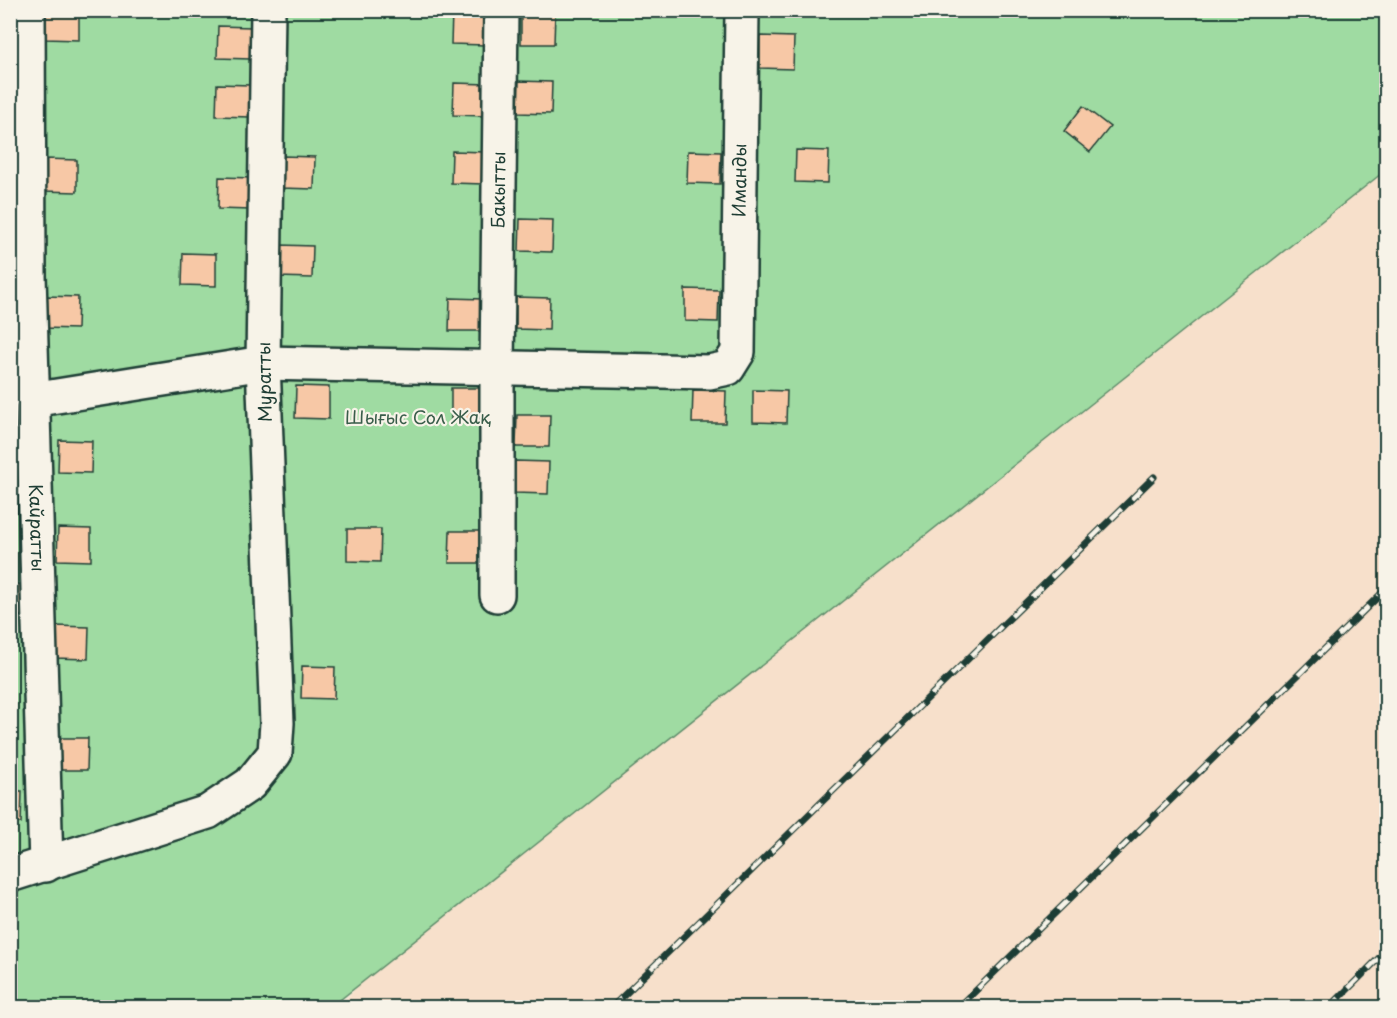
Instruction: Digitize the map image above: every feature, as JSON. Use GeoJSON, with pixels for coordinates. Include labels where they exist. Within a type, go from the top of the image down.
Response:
{"type":"FeatureCollection","features":[{"type":"Feature","properties":{"kind":"street","name":"Кайратты"},"geometry":{"type":"LineString","coordinates":[[28,10],[29,275],[46,865]]}},
{"type":"Feature","properties":{"kind":"street","name":"Муратты"},"geometry":{"type":"LineString","coordinates":[[46,865],[208,812],[250,784],[275,753],[277,723],[263,363],[268,10]]}},
{"type":"Feature","properties":{"kind":"street","name":"Бакытты"},"geometry":{"type":"LineString","coordinates":[[497,595],[501,10]]}},
{"type":"Feature","properties":{"kind":"street","name":"Иманды"},"geometry":{"type":"LineString","coordinates":[[497,368],[709,372],[728,368],[738,352],[742,10]]}},
{"type":"Feature","properties":{"kind":"street"},"geometry":{"type":"LineString","coordinates":[[32,400],[263,363],[497,368]]}},
{"type":"Feature","properties":{"kind":"street"},"geometry":{"type":"LineString","coordinates":[[10,875],[46,865]]}},
{"type":"Feature","properties":{"kind":"shaded area"},"geometry":{"type":"Polygon","coordinates":[[[1386,11],[1386,1007],[338,1008],[1079,193],[1386,11]]]}},
{"type":"Feature","properties":{"kind":"green space","name":"Шығыс Сол Жақ"},"geometry":{"type":"Polygon","coordinates":[[[10,11],[1386,11],[1386,170],[331,1007],[11,1007],[10,11]]]}},
{"type":"Feature","properties":{"kind":"building"},"geometry":{"type":"Polygon","coordinates":[[[46,10],[79,10],[79,40],[45,39],[46,10]]]}},
{"type":"Feature","properties":{"kind":"building"},"geometry":{"type":"Polygon","coordinates":[[[521,11],[555,12],[554,44],[521,44],[521,11]]]}},
{"type":"Feature","properties":{"kind":"building"},"geometry":{"type":"Polygon","coordinates":[[[452,12],[485,13],[485,45],[451,44],[452,12]]]}},
{"type":"Feature","properties":{"kind":"building"},"geometry":{"type":"Polygon","coordinates":[[[218,26],[251,27],[251,59],[217,58],[218,26]]]}},
{"type":"Feature","properties":{"kind":"building"},"geometry":{"type":"Polygon","coordinates":[[[760,36],[794,37],[793,69],[760,68],[760,36]]]}},
{"type":"Feature","properties":{"kind":"building"},"geometry":{"type":"Polygon","coordinates":[[[519,81],[552,82],[551,114],[518,113],[519,81]]]}},
{"type":"Feature","properties":{"kind":"building"},"geometry":{"type":"Polygon","coordinates":[[[454,83],[487,84],[486,116],[453,115],[454,83]]]}},
{"type":"Feature","properties":{"kind":"building"},"geometry":{"type":"Polygon","coordinates":[[[217,84],[250,85],[250,117],[216,116],[217,84]]]}},
{"type":"Feature","properties":{"kind":"building"},"geometry":{"type":"Polygon","coordinates":[[[1083,106],[1110,127],[1090,152],[1064,131],[1083,106]]]}},
{"type":"Feature","properties":{"kind":"building"},"geometry":{"type":"Polygon","coordinates":[[[796,150],[829,151],[828,183],[795,182],[796,150]]]}},
{"type":"Feature","properties":{"kind":"building"},"geometry":{"type":"Polygon","coordinates":[[[452,151],[485,152],[484,184],[451,183],[452,151]]]}},
{"type":"Feature","properties":{"kind":"building"},"geometry":{"type":"Polygon","coordinates":[[[688,151],[721,152],[720,184],[687,183],[688,151]]]}},
{"type":"Feature","properties":{"kind":"building"},"geometry":{"type":"Polygon","coordinates":[[[282,156],[315,157],[314,189],[281,188],[282,156]]]}},
{"type":"Feature","properties":{"kind":"building"},"geometry":{"type":"Polygon","coordinates":[[[44,159],[77,160],[77,192],[43,191],[44,159]]]}},
{"type":"Feature","properties":{"kind":"building"},"geometry":{"type":"Polygon","coordinates":[[[219,177],[252,178],[251,210],[218,209],[219,177]]]}},
{"type":"Feature","properties":{"kind":"building"},"geometry":{"type":"Polygon","coordinates":[[[520,219],[553,220],[552,252],[519,251],[520,219]]]}},
{"type":"Feature","properties":{"kind":"building"},"geometry":{"type":"Polygon","coordinates":[[[280,245],[313,246],[312,278],[279,277],[280,245]]]}},
{"type":"Feature","properties":{"kind":"building"},"geometry":{"type":"Polygon","coordinates":[[[183,253],[216,254],[216,286],[182,285],[183,253]]]}},
{"type":"Feature","properties":{"kind":"building"},"geometry":{"type":"Polygon","coordinates":[[[685,289],[719,290],[718,322],[685,321],[685,289]]]}},
{"type":"Feature","properties":{"kind":"building"},"geometry":{"type":"Polygon","coordinates":[[[45,296],[78,297],[77,329],[44,328],[45,296]]]}},
{"type":"Feature","properties":{"kind":"building"},"geometry":{"type":"Polygon","coordinates":[[[516,297],[550,298],[549,330],[516,329],[516,297]]]}},
{"type":"Feature","properties":{"kind":"building"},"geometry":{"type":"Polygon","coordinates":[[[450,298],[483,299],[482,331],[449,331],[450,298]]]}},
{"type":"Feature","properties":{"kind":"building"},"geometry":{"type":"Polygon","coordinates":[[[296,386],[329,387],[329,419],[295,418],[296,386]]]}},
{"type":"Feature","properties":{"kind":"building"},"geometry":{"type":"Polygon","coordinates":[[[451,388],[485,388],[484,421],[451,420],[451,388]]]}},
{"type":"Feature","properties":{"kind":"building"},"geometry":{"type":"Polygon","coordinates":[[[693,390],[726,391],[725,423],[692,423],[693,390]]]}},
{"type":"Feature","properties":{"kind":"building"},"geometry":{"type":"Polygon","coordinates":[[[753,390],[787,391],[786,423],[753,422],[753,390]]]}},
{"type":"Feature","properties":{"kind":"building"},"geometry":{"type":"Polygon","coordinates":[[[517,415],[550,415],[549,447],[516,447],[517,415]]]}},
{"type":"Feature","properties":{"kind":"building"},"geometry":{"type":"Polygon","coordinates":[[[59,440],[92,441],[91,473],[58,472],[59,440]]]}},
{"type":"Feature","properties":{"kind":"building"},"geometry":{"type":"Polygon","coordinates":[[[515,461],[549,462],[548,494],[515,493],[515,461]]]}},
{"type":"Feature","properties":{"kind":"building"},"geometry":{"type":"Polygon","coordinates":[[[58,528],[91,529],[91,561],[57,560],[58,528]]]}},
{"type":"Feature","properties":{"kind":"building"},"geometry":{"type":"Polygon","coordinates":[[[347,529],[381,529],[380,562],[347,561],[347,529]]]}},
{"type":"Feature","properties":{"kind":"building"},"geometry":{"type":"Polygon","coordinates":[[[450,531],[482,531],[482,563],[449,563],[450,531]]]}},
{"type":"Feature","properties":{"kind":"building"},"geometry":{"type":"Polygon","coordinates":[[[10,584],[24,584],[23,616],[10,616],[10,584]]]}},
{"type":"Feature","properties":{"kind":"building"},"geometry":{"type":"Polygon","coordinates":[[[55,626],[89,627],[88,659],[54,658],[55,626]]]}},
{"type":"Feature","properties":{"kind":"building"},"geometry":{"type":"Polygon","coordinates":[[[302,666],[335,667],[334,699],[301,698],[302,666]]]}},
{"type":"Feature","properties":{"kind":"building"},"geometry":{"type":"Polygon","coordinates":[[[54,738],[88,738],[87,770],[54,770],[54,738]]]}},
{"type":"Feature","properties":{"kind":"building"},"geometry":{"type":"Polygon","coordinates":[[[10,791],[22,791],[21,823],[10,823],[10,791]]]}},
{"type":"Feature","properties":{"kind":"railway"},"geometry":{"type":"LineString","coordinates":[[611,1008],[1154,477]]}},
{"type":"Feature","properties":{"kind":"railway"},"geometry":{"type":"LineString","coordinates":[[958,1008],[1386,589]]}},
{"type":"Feature","properties":{"kind":"railway"},"geometry":{"type":"LineString","coordinates":[[1329,1008],[1386,951]]}}]}
